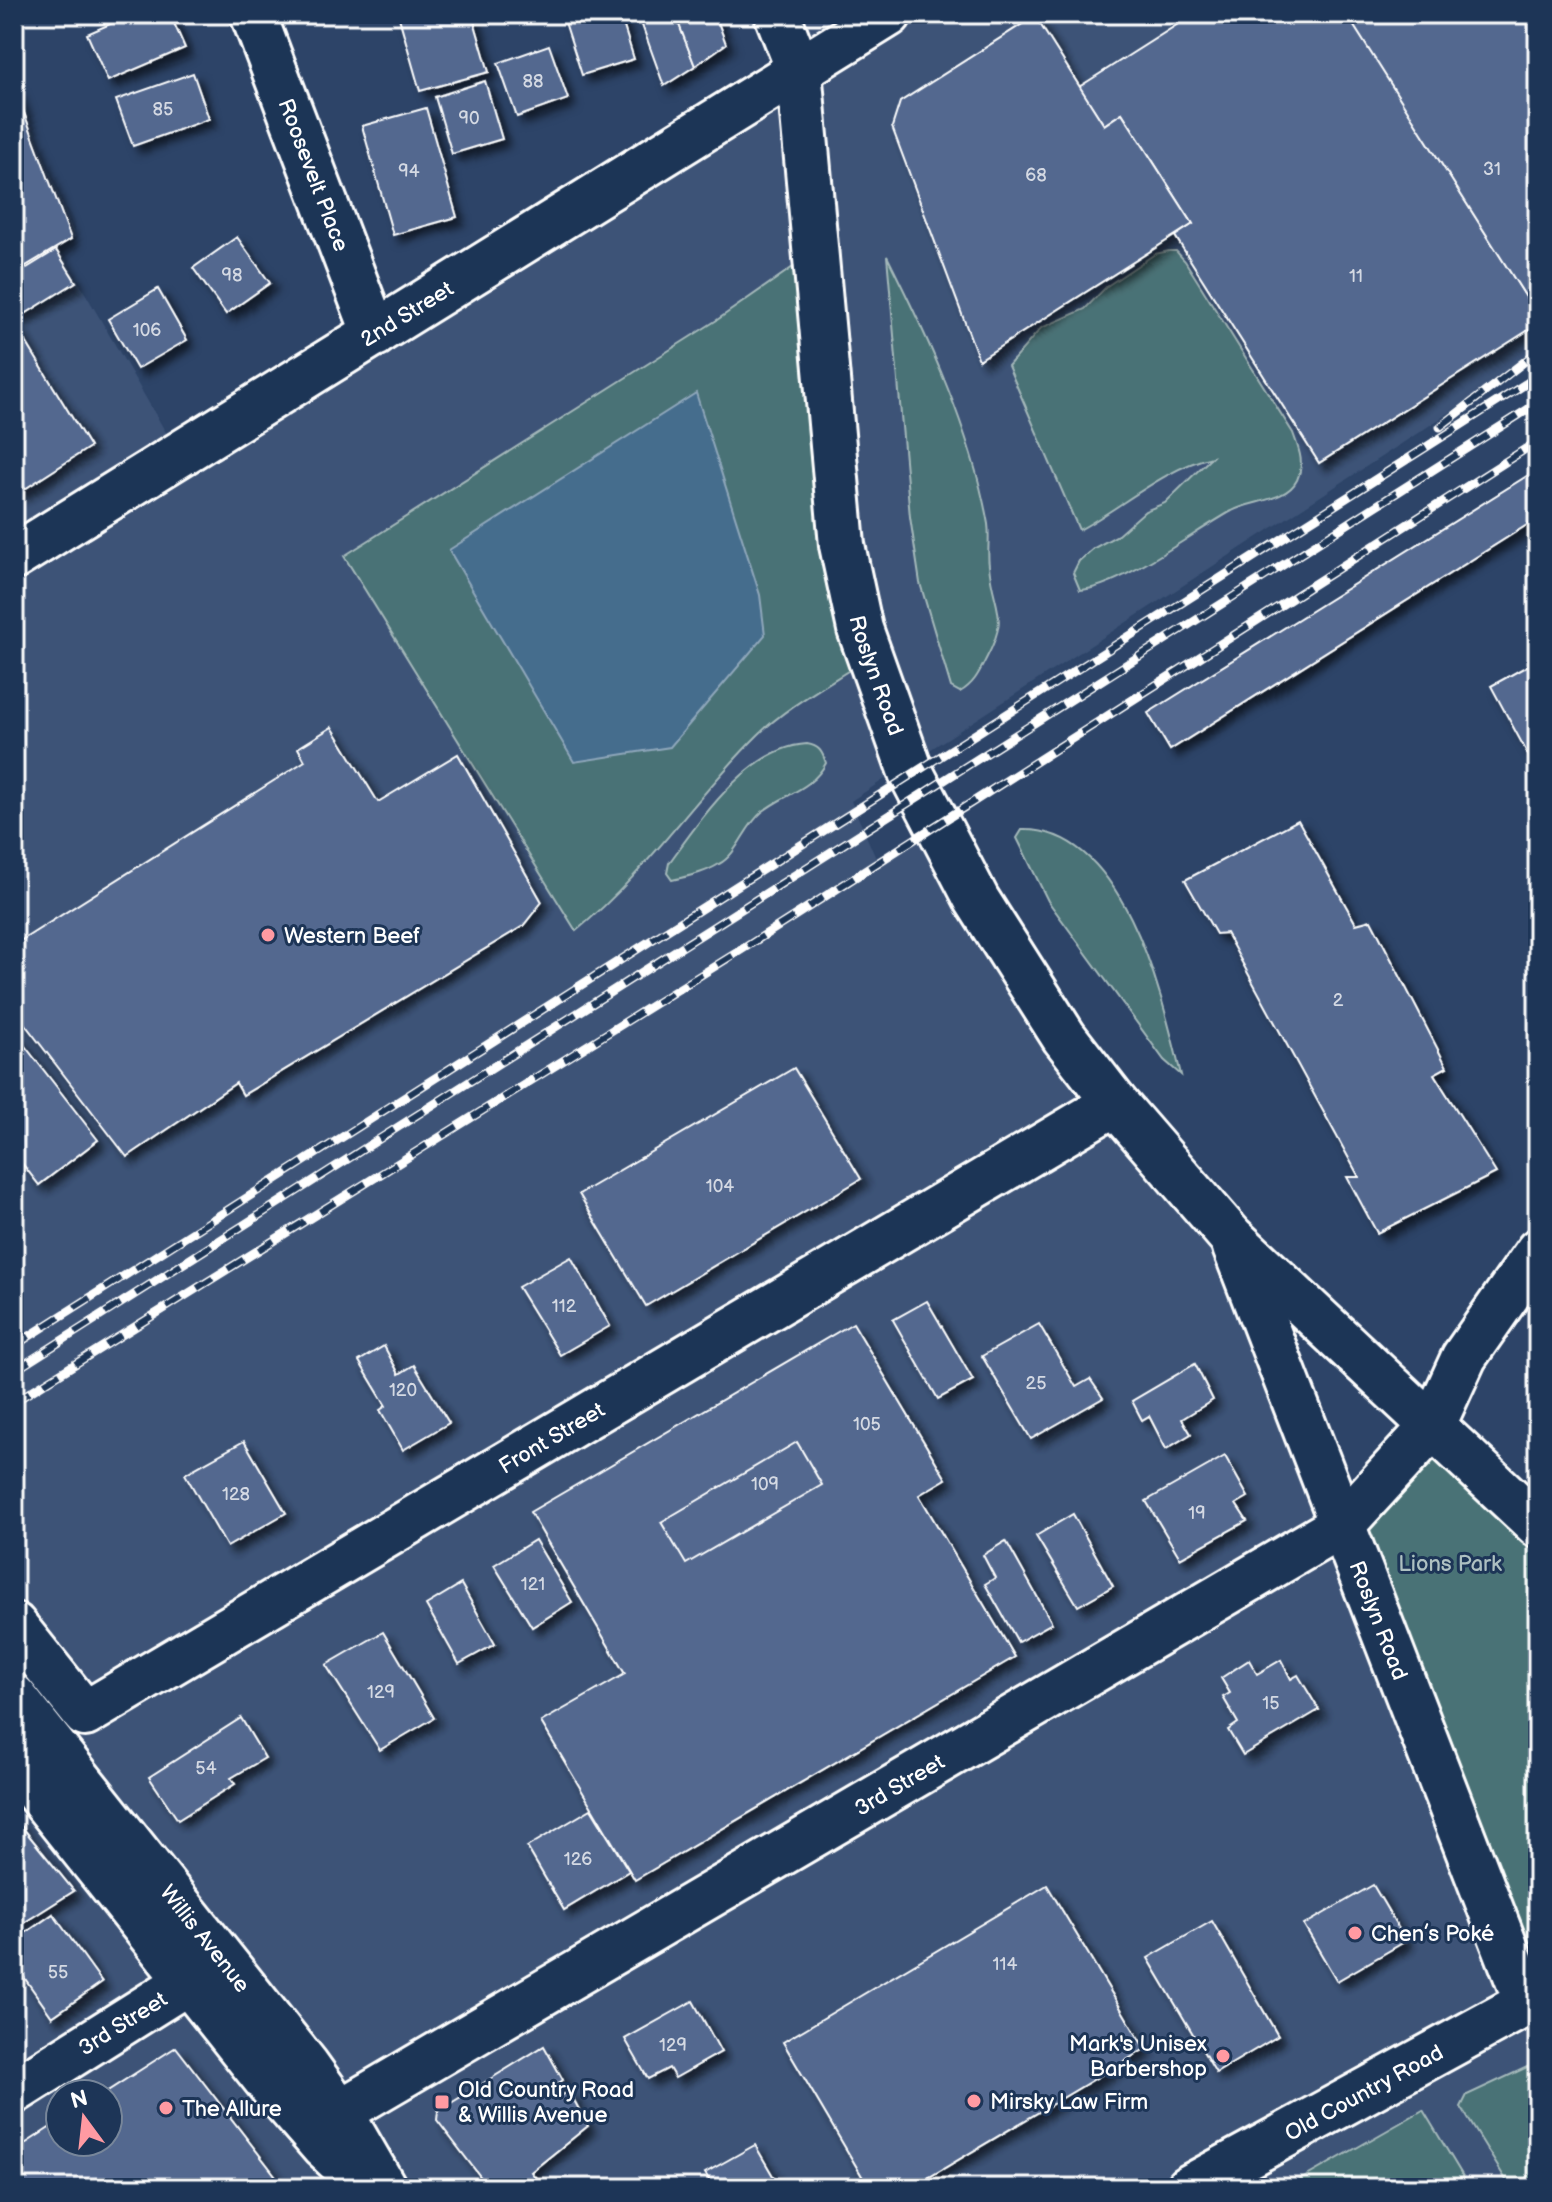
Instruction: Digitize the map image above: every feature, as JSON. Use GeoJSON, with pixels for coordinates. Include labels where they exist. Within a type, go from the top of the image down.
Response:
{"type":"FeatureCollection","features":[{"type":"Feature","properties":{"kind":"street","name":"Roosevelt Place"},"geometry":{"type":"LineString","coordinates":[[253,14],[375,334]]}},
{"type":"Feature","properties":{"kind":"street","name":"Roslyn Road"},"geometry":{"type":"LineString","coordinates":[[777,14],[799,70],[842,545],[868,658],[912,775],[952,855],[1023,976],[1115,1103],[1231,1237],[1538,1525]]}},
{"type":"Feature","properties":{"kind":"street","name":"2nd Street"},"geometry":{"type":"LineString","coordinates":[[14,557],[889,14]]}},
{"type":"Feature","properties":{"kind":"street","name":"Front Street"},"geometry":{"type":"LineString","coordinates":[[14,1625],[85,1714],[1115,1103]]}},
{"type":"Feature","properties":{"kind":"street","name":"Roslyn Road"},"geometry":{"type":"LineString","coordinates":[[1231,1237],[1342,1525],[1532,2000]]}},
{"type":"Feature","properties":{"kind":"street","name":"3rd Street"},"geometry":{"type":"LineString","coordinates":[[340,2112],[1342,1525],[1432,1427],[1464,1357],[1538,1251]]}},
{"type":"Feature","properties":{"kind":"street"},"geometry":{"type":"LineString","coordinates":[[1464,1357],[1538,1302]]}},
{"type":"Feature","properties":{"kind":"street","name":"Willis Avenue"},"geometry":{"type":"LineString","coordinates":[[14,1697],[279,2029],[340,2112],[384,2188]]}},
{"type":"Feature","properties":{"kind":"street","name":"Willis Avenue"},"geometry":{"type":"LineString","coordinates":[[14,1763],[271,2086],[324,2147],[368,2188]]}},
{"type":"Feature","properties":{"kind":"street","name":"3rd Street"},"geometry":{"type":"LineString","coordinates":[[14,2091],[189,1981]]}},
{"type":"Feature","properties":{"kind":"street","name":"Old Country Road"},"geometry":{"type":"LineString","coordinates":[[1188,2188],[1532,2000]]}},
{"type":"Feature","properties":{"kind":"shaded area"},"geometry":{"type":"Polygon","coordinates":[[[795,14],[1538,14],[1538,351],[1495,383],[851,801],[878,863],[936,830],[1231,1238],[1527,2003],[1188,2188],[14,2188],[14,77],[75,237],[59,248],[179,455],[815,66],[795,14]]]}},
{"type":"Feature","properties":{"kind":"shaded area"},"geometry":{"type":"Polygon","coordinates":[[[696,393],[760,595],[765,635],[670,747],[574,762],[449,550],[696,393]]]}},
{"type":"Feature","properties":{"kind":"shaded area"},"geometry":{"type":"Polygon","coordinates":[[[1538,2006],[1538,2188],[1204,2188],[1538,2006]]]}},
{"type":"Feature","properties":{"kind":"green space"},"geometry":{"type":"Polygon","coordinates":[[[816,251],[868,658],[797,704],[758,735],[625,885],[576,931],[344,556],[717,320],[816,251]]]}},
{"type":"Feature","properties":{"kind":"green space"},"geometry":{"type":"Polygon","coordinates":[[[1176,251],[1185,261],[1293,433],[1301,467],[1297,480],[1285,493],[1240,507],[1135,570],[1096,587],[1080,590],[1073,573],[1079,561],[1094,548],[1118,535],[1145,511],[1165,503],[1212,457],[1177,470],[1079,530],[1008,366],[1041,328],[1085,309],[1107,286],[1155,254],[1176,251]]]}},
{"type":"Feature","properties":{"kind":"green space"},"geometry":{"type":"Polygon","coordinates":[[[887,256],[933,353],[960,420],[988,524],[989,566],[999,622],[993,644],[978,673],[960,692],[951,687],[920,583],[910,517],[887,256]]]}},
{"type":"Feature","properties":{"kind":"green space"},"geometry":{"type":"Polygon","coordinates":[[[807,744],[820,750],[826,763],[813,780],[762,812],[726,860],[702,872],[672,880],[667,873],[669,863],[728,788],[765,758],[786,748],[807,744]]]}},
{"type":"Feature","properties":{"kind":"green space"},"geometry":{"type":"Polygon","coordinates":[[[1022,830],[1058,837],[1088,856],[1113,886],[1150,964],[1181,1075],[1164,1060],[1048,901],[1017,838],[1022,830]]]}},
{"type":"Feature","properties":{"kind":"green space","name":"Lions Park"},"geometry":{"type":"Polygon","coordinates":[[[1432,1427],[1538,1525],[1538,1997],[1342,1525],[1432,1427]]]}},
{"type":"Feature","properties":{"kind":"green space"},"geometry":{"type":"Polygon","coordinates":[[[1538,2062],[1538,2188],[1511,2188],[1461,2107],[1467,2095],[1538,2062]]]}},
{"type":"Feature","properties":{"kind":"green space"},"geometry":{"type":"Polygon","coordinates":[[[1423,2110],[1470,2188],[1286,2188],[1423,2110]]]}},
{"type":"Feature","properties":{"kind":"building"},"geometry":{"type":"Polygon","coordinates":[[[133,14],[170,14],[185,48],[108,81],[87,34],[133,14]]]}},
{"type":"Feature","properties":{"kind":"building"},"geometry":{"type":"Polygon","coordinates":[[[398,14],[472,14],[489,72],[420,91],[398,14]]]}},
{"type":"Feature","properties":{"kind":"building"},"geometry":{"type":"Polygon","coordinates":[[[580,14],[620,14],[634,59],[582,75],[564,19],[580,14]]]}},
{"type":"Feature","properties":{"kind":"building"},"geometry":{"type":"Polygon","coordinates":[[[638,14],[675,14],[695,66],[664,86],[638,14]]]}},
{"type":"Feature","properties":{"kind":"building"},"geometry":{"type":"Polygon","coordinates":[[[675,14],[715,14],[726,44],[695,66],[675,14]]]}},
{"type":"Feature","properties":{"kind":"building"},"geometry":{"type":"Polygon","coordinates":[[[1194,14],[1347,14],[1538,316],[1538,324],[1319,463],[1175,236],[1193,224],[1122,113],[1104,125],[1079,87],[1194,14]]]}},
{"type":"Feature","properties":{"kind":"building"},"geometry":{"type":"Polygon","coordinates":[[[1366,14],[1538,14],[1538,316],[1352,23],[1366,14]]]}},
{"type":"Feature","properties":{"kind":"building"},"geometry":{"type":"Polygon","coordinates":[[[1035,16],[1104,125],[1122,113],[1193,224],[979,360],[892,127],[900,102],[1035,16]]]}},
{"type":"Feature","properties":{"kind":"building"},"geometry":{"type":"Polygon","coordinates":[[[549,45],[568,99],[517,117],[498,63],[549,45]]]}},
{"type":"Feature","properties":{"kind":"building"},"geometry":{"type":"Polygon","coordinates":[[[193,73],[209,119],[133,146],[116,100],[193,73]]]}},
{"type":"Feature","properties":{"kind":"building"},"geometry":{"type":"Polygon","coordinates":[[[485,81],[502,139],[452,154],[435,97],[485,81]]]}},
{"type":"Feature","properties":{"kind":"building"},"geometry":{"type":"Polygon","coordinates":[[[14,86],[71,239],[14,273],[14,86]]]}},
{"type":"Feature","properties":{"kind":"building"},"geometry":{"type":"Polygon","coordinates":[[[426,108],[457,217],[393,235],[362,126],[426,108]]]}},
{"type":"Feature","properties":{"kind":"building"},"geometry":{"type":"Polygon","coordinates":[[[237,237],[270,283],[226,314],[193,268],[237,237]]]}},
{"type":"Feature","properties":{"kind":"building"},"geometry":{"type":"Polygon","coordinates":[[[56,250],[76,282],[14,321],[14,276],[56,250]]]}},
{"type":"Feature","properties":{"kind":"building"},"geometry":{"type":"Polygon","coordinates":[[[158,289],[187,340],[137,369],[108,319],[158,289]]]}},
{"type":"Feature","properties":{"kind":"building"},"geometry":{"type":"Polygon","coordinates":[[[14,322],[90,447],[14,496],[14,322]]]}},
{"type":"Feature","properties":{"kind":"building"},"geometry":{"type":"Polygon","coordinates":[[[1538,469],[1538,518],[1170,750],[1148,713],[1538,469]]]}},
{"type":"Feature","properties":{"kind":"building"},"geometry":{"type":"Polygon","coordinates":[[[1538,660],[1538,773],[1491,686],[1538,660]]]}},
{"type":"Feature","properties":{"kind":"building","name":"Western Beef"},"geometry":{"type":"Polygon","coordinates":[[[332,727],[378,802],[458,754],[542,902],[523,926],[243,1095],[236,1083],[127,1157],[14,1010],[14,945],[305,761],[298,748],[332,727]]]}},
{"type":"Feature","properties":{"kind":"building"},"geometry":{"type":"Polygon","coordinates":[[[1298,820],[1356,924],[1371,920],[1447,1067],[1434,1074],[1496,1173],[1377,1233],[1347,1177],[1359,1177],[1226,933],[1216,934],[1185,880],[1298,820]]]}},
{"type":"Feature","properties":{"kind":"building"},"geometry":{"type":"Polygon","coordinates":[[[14,1032],[98,1140],[39,1185],[14,1153],[14,1032]]]}},
{"type":"Feature","properties":{"kind":"building"},"geometry":{"type":"Polygon","coordinates":[[[794,1068],[861,1179],[646,1306],[579,1194],[794,1068]]]}},
{"type":"Feature","properties":{"kind":"building"},"geometry":{"type":"Polygon","coordinates":[[[571,1257],[610,1326],[560,1355],[518,1287],[571,1257]]]}},
{"type":"Feature","properties":{"kind":"building"},"geometry":{"type":"Polygon","coordinates":[[[927,1301],[973,1380],[938,1399],[893,1320],[927,1301]]]}},
{"type":"Feature","properties":{"kind":"building"},"geometry":{"type":"Polygon","coordinates":[[[853,1323],[946,1479],[919,1495],[1015,1657],[635,1880],[541,1722],[625,1674],[530,1512],[853,1323]]]}},
{"type":"Feature","properties":{"kind":"building"},"geometry":{"type":"Polygon","coordinates":[[[1039,1324],[1076,1387],[1090,1379],[1103,1398],[1031,1439],[982,1356],[1039,1324]]]}},
{"type":"Feature","properties":{"kind":"building"},"geometry":{"type":"Polygon","coordinates":[[[384,1346],[399,1374],[414,1365],[449,1423],[403,1450],[380,1410],[386,1406],[359,1361],[384,1346]]]}},
{"type":"Feature","properties":{"kind":"building"},"geometry":{"type":"Polygon","coordinates":[[[1195,1364],[1213,1400],[1182,1419],[1191,1434],[1166,1449],[1149,1416],[1142,1420],[1132,1401],[1195,1364]]]}},
{"type":"Feature","properties":{"kind":"building"},"geometry":{"type":"Polygon","coordinates":[[[244,1441],[286,1513],[227,1547],[185,1474],[244,1441]]]}},
{"type":"Feature","properties":{"kind":"building"},"geometry":{"type":"Polygon","coordinates":[[[797,1442],[822,1485],[686,1564],[661,1522],[797,1442]]]}},
{"type":"Feature","properties":{"kind":"building"},"geometry":{"type":"Polygon","coordinates":[[[1225,1456],[1248,1497],[1236,1504],[1247,1521],[1180,1558],[1146,1501],[1225,1456]]]}},
{"type":"Feature","properties":{"kind":"building"},"geometry":{"type":"Polygon","coordinates":[[[1073,1514],[1113,1586],[1078,1606],[1036,1536],[1073,1514]]]}},
{"type":"Feature","properties":{"kind":"building"},"geometry":{"type":"Polygon","coordinates":[[[535,1540],[572,1602],[532,1627],[494,1565],[535,1540]]]}},
{"type":"Feature","properties":{"kind":"building"},"geometry":{"type":"Polygon","coordinates":[[[1006,1541],[1052,1623],[1018,1642],[985,1584],[995,1578],[983,1555],[1006,1541]]]}},
{"type":"Feature","properties":{"kind":"building"},"geometry":{"type":"Polygon","coordinates":[[[461,1584],[495,1644],[459,1664],[426,1605],[461,1584]]]}},
{"type":"Feature","properties":{"kind":"building"},"geometry":{"type":"Polygon","coordinates":[[[383,1632],[434,1718],[380,1750],[326,1665],[383,1632]]]}},
{"type":"Feature","properties":{"kind":"building"},"geometry":{"type":"Polygon","coordinates":[[[1249,1660],[1257,1674],[1281,1660],[1291,1679],[1298,1675],[1319,1710],[1243,1755],[1228,1730],[1238,1723],[1223,1697],[1230,1693],[1221,1678],[1249,1660]]]}},
{"type":"Feature","properties":{"kind":"building"},"geometry":{"type":"Polygon","coordinates":[[[241,1718],[265,1758],[231,1778],[235,1784],[178,1820],[149,1777],[241,1718]]]}},
{"type":"Feature","properties":{"kind":"building"},"geometry":{"type":"Polygon","coordinates":[[[591,1809],[629,1871],[564,1910],[527,1847],[591,1809]]]}},
{"type":"Feature","properties":{"kind":"building"},"geometry":{"type":"Polygon","coordinates":[[[14,1817],[74,1891],[14,1929],[14,1817]]]}},
{"type":"Feature","properties":{"kind":"building"},"geometry":{"type":"Polygon","coordinates":[[[1047,1885],[1145,2049],[911,2188],[869,2188],[783,2042],[1047,1885]]]}},
{"type":"Feature","properties":{"kind":"building","name":"Chen’s Poké"},"geometry":{"type":"Polygon","coordinates":[[[1373,1885],[1406,1941],[1337,1981],[1304,1925],[1373,1885]]]}},
{"type":"Feature","properties":{"kind":"building"},"geometry":{"type":"Polygon","coordinates":[[[53,1914],[102,1982],[52,2017],[14,1963],[14,1941],[53,1914]]]}},
{"type":"Feature","properties":{"kind":"building"},"geometry":{"type":"Polygon","coordinates":[[[1212,1921],[1278,2036],[1216,2073],[1148,1958],[1212,1921]]]}},
{"type":"Feature","properties":{"kind":"building"},"geometry":{"type":"Polygon","coordinates":[[[693,2001],[721,2052],[675,2078],[669,2068],[648,2079],[625,2039],[693,2001]]]}},
{"type":"Feature","properties":{"kind":"building"},"geometry":{"type":"Polygon","coordinates":[[[544,2046],[563,2080],[553,2087],[559,2097],[569,2091],[588,2126],[531,2172],[541,2184],[536,2188],[489,2188],[437,2120],[438,2111],[544,2046]]]}},
{"type":"Feature","properties":{"kind":"building","name":"The Allure"},"geometry":{"type":"Polygon","coordinates":[[[176,2047],[285,2188],[14,2188],[14,2151],[44,2131],[44,2158],[124,2158],[124,2080],[176,2047]]]}},
{"type":"Feature","properties":{"kind":"building"},"geometry":{"type":"Polygon","coordinates":[[[755,2145],[780,2188],[714,2188],[705,2173],[755,2145]]]}},
{"type":"Feature","properties":{"kind":"railway"},"geometry":{"type":"LineString","coordinates":[[1440,427],[1538,351]]}},
{"type":"Feature","properties":{"kind":"railway"},"geometry":{"type":"LineString","coordinates":[[14,1346],[1538,376]]}},
{"type":"Feature","properties":{"kind":"railway"},"geometry":{"type":"LineString","coordinates":[[14,1371],[1538,403]]}},
{"type":"Feature","properties":{"kind":"railway"},"geometry":{"type":"LineString","coordinates":[[14,1402],[741,950],[1538,441]]}},
{"type":"Feature","properties":{"kind":"place","name":"Western Beef"},"geometry":{"type":"Point","coordinates":[268,935]}},
{"type":"Feature","properties":{"kind":"place","name":"Chen’s Poké"},"geometry":{"type":"Point","coordinates":[1355,1933]}},
{"type":"Feature","properties":{"kind":"place","name":"Mark's Unisex Barbershop"},"geometry":{"type":"Point","coordinates":[1223,2056]}},
{"type":"Feature","properties":{"kind":"place","name":"Mirsky Law Firm"},"geometry":{"type":"Point","coordinates":[974,2101]}},
{"type":"Feature","properties":{"kind":"place","name":"Old Country Road & Willis Avenue"},"geometry":{"type":"Point","coordinates":[442,2102]}},
{"type":"Feature","properties":{"kind":"place","name":"The Allure"},"geometry":{"type":"Point","coordinates":[166,2108]}}]}
